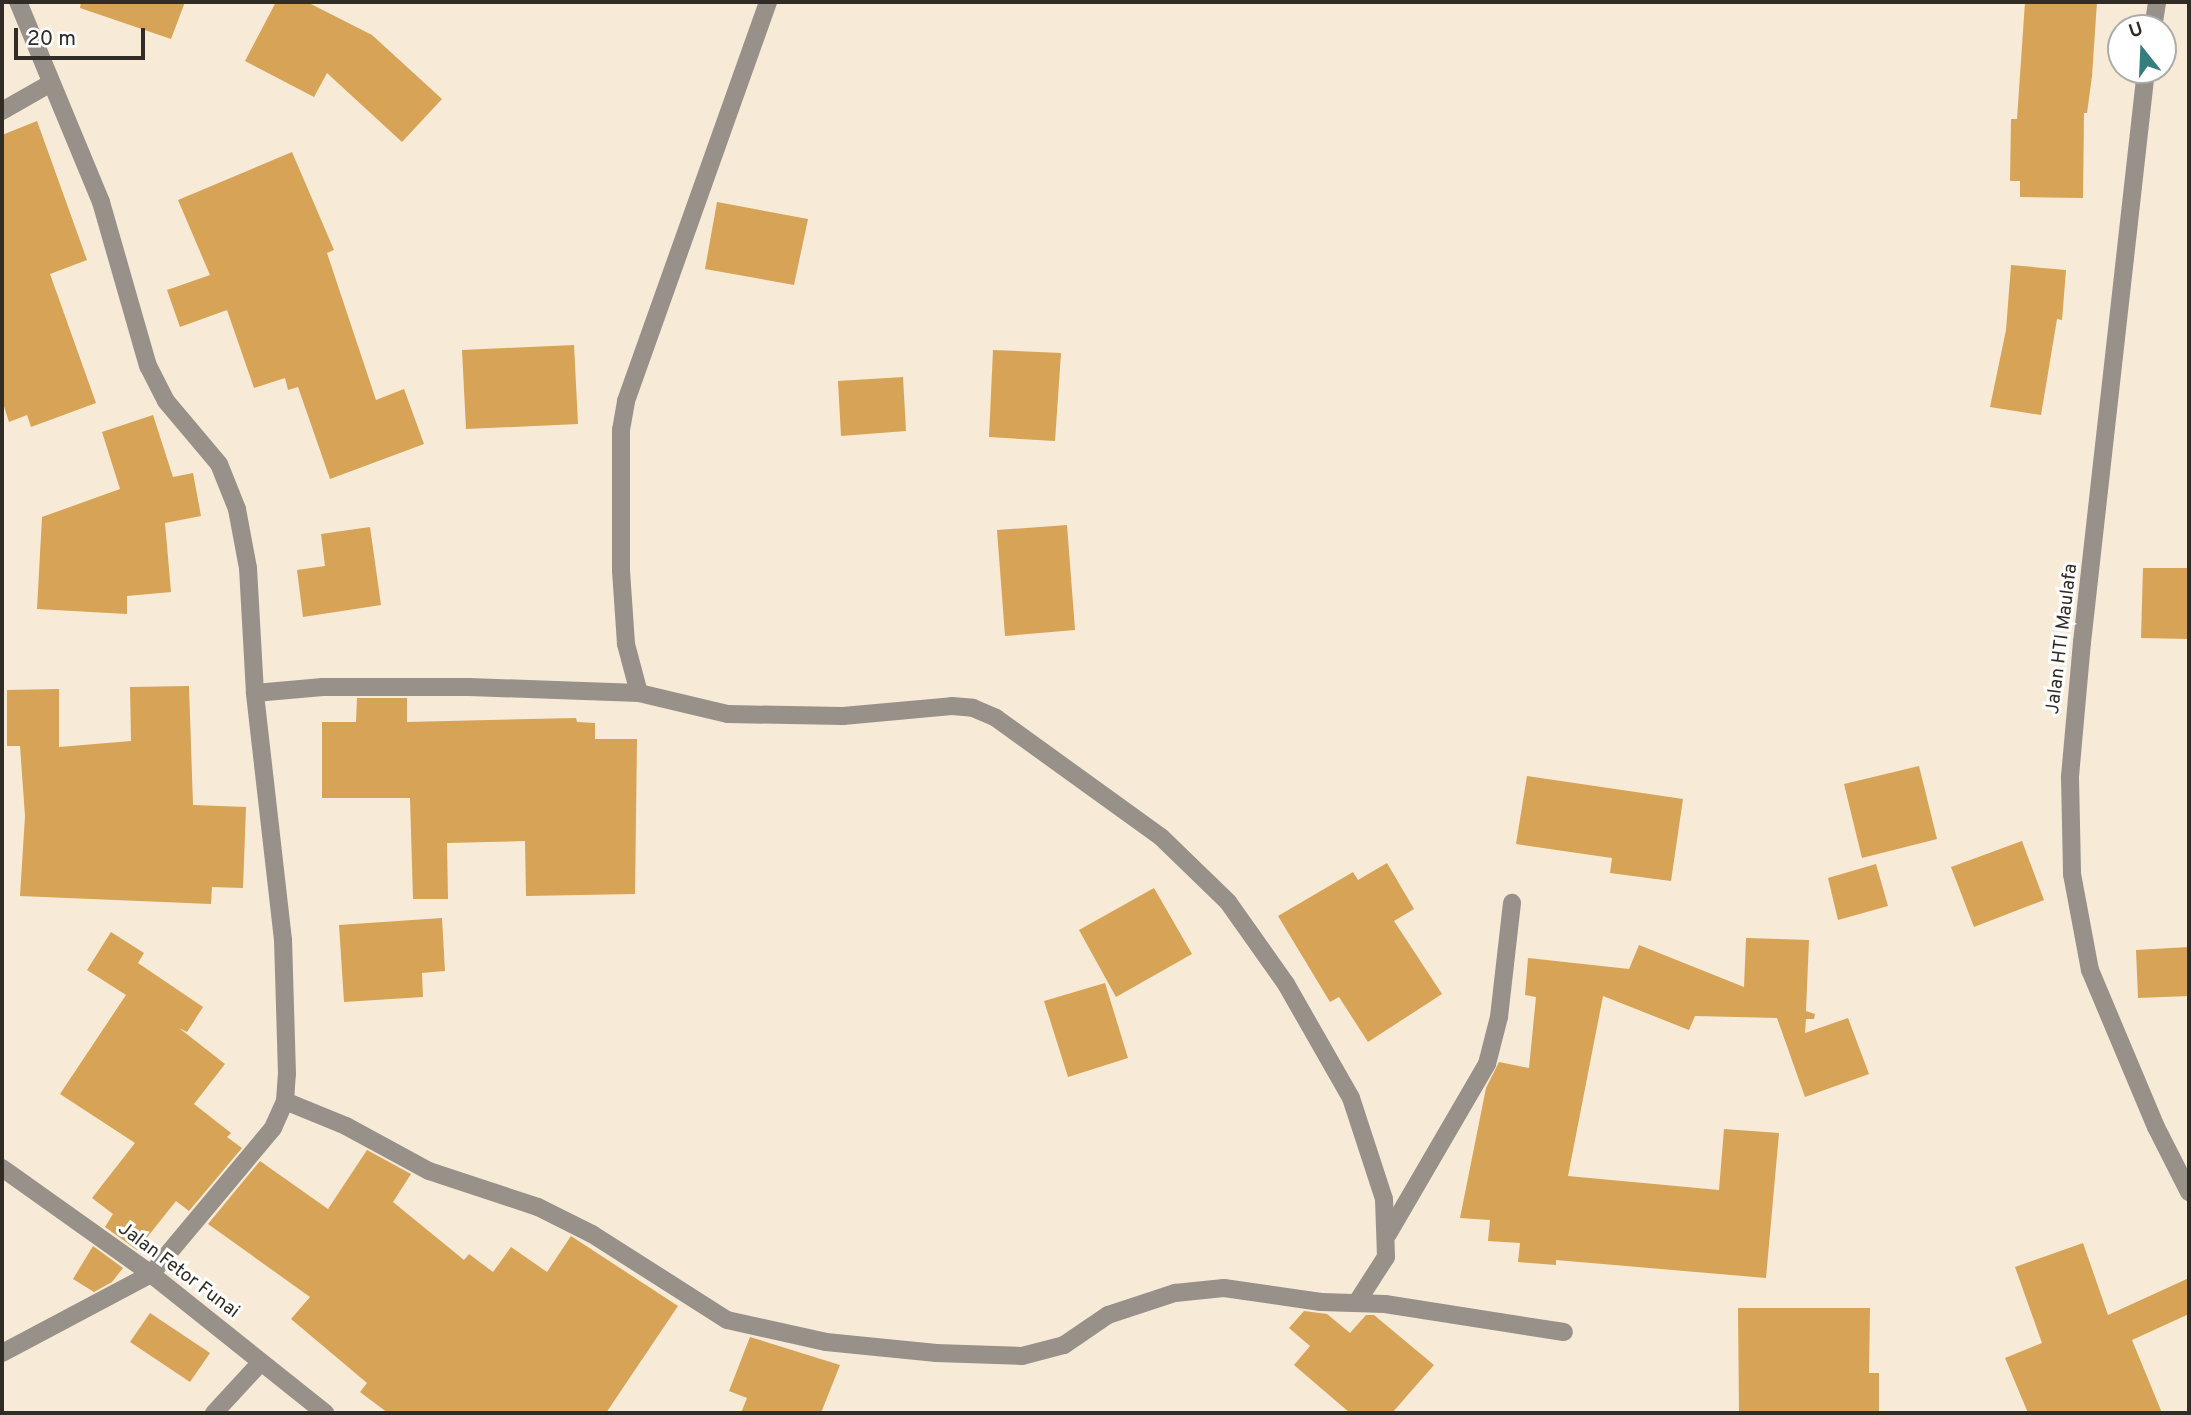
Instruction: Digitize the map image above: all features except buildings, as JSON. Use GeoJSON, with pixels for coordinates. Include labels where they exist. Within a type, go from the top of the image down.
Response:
{"type":"FeatureCollection","features":[{"type":"Feature","properties":{"kind":"street"},"geometry":{"type":"LineString","coordinates":[[2,1353],[151,1274],[273,1128],[285,1101],[283,940],[255,693],[248,568],[230,484],[166,401],[148,366],[101,202],[18,2]]}},
{"type":"Feature","properties":{"kind":"street"},"geometry":{"type":"LineString","coordinates":[[639,693],[626,644],[621,570],[621,430],[626,401],[768,2]]}},
{"type":"Feature","properties":{"kind":"street"},"geometry":{"type":"LineString","coordinates":[[2,111],[51,83]]}},
{"type":"Feature","properties":{"kind":"street","name":"Jalan HTI Maulafa"},"geometry":{"type":"LineString","coordinates":[[2144,84],[2082,642],[2070,777],[2072,874],[2090,970],[2156,1127],[2189,1192]]}},
{"type":"Feature","properties":{"kind":"street"},"geometry":{"type":"LineString","coordinates":[[255,693],[323,687],[469,687],[639,693],[728,714],[843,716],[973,708],[996,718],[1132,813],[1228,902],[1286,984],[1351,1098],[1384,1199],[1388,1234],[1381,1271],[1357,1302]]}},
{"type":"Feature","properties":{"kind":"street"},"geometry":{"type":"LineString","coordinates":[[1388,1234],[1487,1064],[1499,1017],[1512,903]]}},
{"type":"Feature","properties":{"kind":"street"},"geometry":{"type":"LineString","coordinates":[[285,1101],[346,1126],[429,1171],[537,1207],[592,1234],[727,1320],[826,1342],[936,1353],[1022,1356],[1064,1345],[1108,1315],[1175,1293],[1224,1287],[1357,1302],[1564,1332]]}},
{"type":"Feature","properties":{"kind":"street","name":"Jalan Fetor Funai"},"geometry":{"type":"LineString","coordinates":[[2,1168],[151,1274],[325,1413]]}},
{"type":"Feature","properties":{"kind":"street"},"geometry":{"type":"LineString","coordinates":[[214,1413],[261,1362]]}}]}
